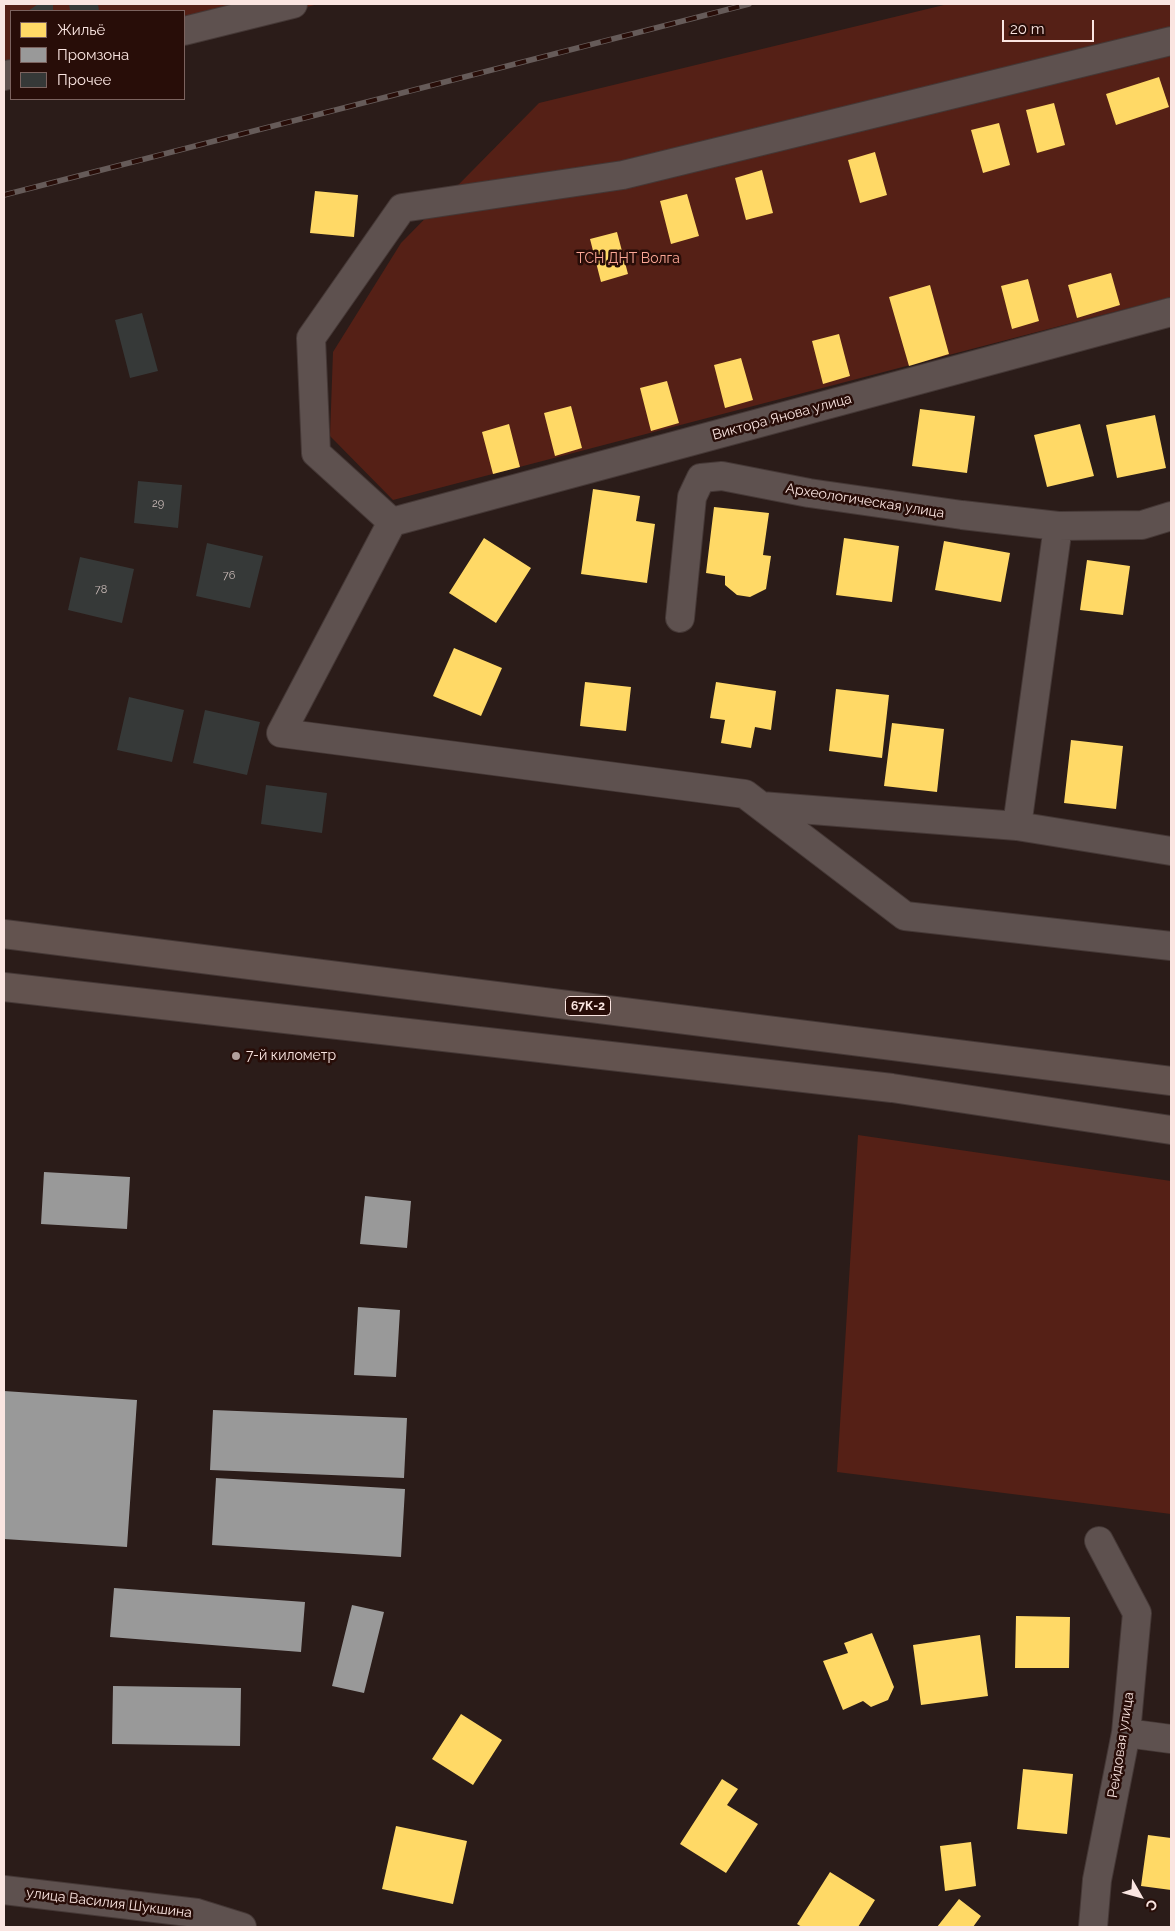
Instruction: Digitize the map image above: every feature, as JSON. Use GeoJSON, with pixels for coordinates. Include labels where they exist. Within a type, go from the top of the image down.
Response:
{"type":"FeatureCollection","features":[{"type":"Feature","properties":{"kind":"main road","name":"67К-2"},"geometry":{"type":"LineString","coordinates":[[4,934],[1171,1080]]}},
{"type":"Feature","properties":{"kind":"main road"},"geometry":{"type":"LineString","coordinates":[[4,987],[892,1088],[1171,1130]]}},
{"type":"Feature","properties":{"kind":"street"},"geometry":{"type":"LineString","coordinates":[[185,31],[293,4]]}},
{"type":"Feature","properties":{"kind":"street"},"geometry":{"type":"LineString","coordinates":[[1171,41],[623,174],[402,208],[311,338],[316,453],[392,522],[281,733],[745,794],[905,916],[1171,946]]}},
{"type":"Feature","properties":{"kind":"street","name":"Виктора Янова улица"},"geometry":{"type":"LineString","coordinates":[[392,522],[1171,312]]}},
{"type":"Feature","properties":{"kind":"street","name":"Археологическая улица"},"geometry":{"type":"LineString","coordinates":[[680,618],[692,497],[700,478],[722,476],[809,493],[962,515],[1058,526],[1142,525],[1171,516]]}},
{"type":"Feature","properties":{"kind":"street"},"geometry":{"type":"LineString","coordinates":[[1017,826],[1058,526]]}},
{"type":"Feature","properties":{"kind":"street"},"geometry":{"type":"LineString","coordinates":[[761,806],[1017,826],[1171,850]]}},
{"type":"Feature","properties":{"kind":"street","name":"Рейдовая улица"},"geometry":{"type":"LineString","coordinates":[[1093,1927],[1098,1880],[1126,1733],[1137,1613],[1099,1542]]}},
{"type":"Feature","properties":{"kind":"street"},"geometry":{"type":"LineString","coordinates":[[1126,1733],[1171,1739]]}},
{"type":"Feature","properties":{"kind":"street","name":"улица Василия Шукшина"},"geometry":{"type":"LineString","coordinates":[[4,1890],[196,1913],[242,1927]]}},
{"type":"Feature","properties":{"kind":"green space"},"geometry":{"type":"Polygon","coordinates":[[[4,4],[318,4],[185,41],[185,10],[10,10],[10,88],[4,90],[4,4]]]}},
{"type":"Feature","properties":{"kind":"green space","name":"ТСН ДНТ Волга"},"geometry":{"type":"Polygon","coordinates":[[[948,4],[1171,4],[1171,297],[393,500],[330,436],[333,352],[401,243],[539,103],[948,4]]]}},
{"type":"Feature","properties":{"kind":"green space"},"geometry":{"type":"Polygon","coordinates":[[[858,1135],[1171,1181],[1171,1514],[837,1472],[858,1135]]]}},
{"type":"Feature","properties":{"kind":"building: Жильё"},"geometry":{"type":"Polygon","coordinates":[[[1159,77],[1169,107],[1116,125],[1106,94],[1159,77]]]}},
{"type":"Feature","properties":{"kind":"building: Жильё"},"geometry":{"type":"Polygon","coordinates":[[[1054,103],[1065,145],[1037,153],[1026,110],[1054,103]]]}},
{"type":"Feature","properties":{"kind":"building: Жильё"},"geometry":{"type":"Polygon","coordinates":[[[999,123],[1010,165],[983,173],[971,130],[999,123]]]}},
{"type":"Feature","properties":{"kind":"building: Жильё"},"geometry":{"type":"Polygon","coordinates":[[[875,152],[887,195],[860,203],[848,160],[875,152]]]}},
{"type":"Feature","properties":{"kind":"building: Жильё"},"geometry":{"type":"Polygon","coordinates":[[[762,170],[773,213],[746,220],[735,178],[762,170]]]}},
{"type":"Feature","properties":{"kind":"building: Жильё"},"geometry":{"type":"Polygon","coordinates":[[[315,191],[358,195],[354,237],[310,233],[315,191]]]}},
{"type":"Feature","properties":{"kind":"building: Жильё"},"geometry":{"type":"Polygon","coordinates":[[[687,194],[699,236],[671,244],[660,201],[687,194]]]}},
{"type":"Feature","properties":{"kind":"building: Жильё"},"geometry":{"type":"Polygon","coordinates":[[[617,232],[628,274],[601,282],[590,239],[617,232]]]}},
{"type":"Feature","properties":{"kind":"building: Жильё"},"geometry":{"type":"Polygon","coordinates":[[[1111,273],[1120,305],[1077,318],[1068,285],[1111,273]]]}},
{"type":"Feature","properties":{"kind":"building: Жильё"},"geometry":{"type":"Polygon","coordinates":[[[1028,279],[1039,321],[1012,329],[1001,286],[1028,279]]]}},
{"type":"Feature","properties":{"kind":"building: Жильё"},"geometry":{"type":"Polygon","coordinates":[[[930,285],[949,354],[909,366],[889,297],[930,285]]]}},
{"type":"Feature","properties":{"kind":"building: Жильё"},"geometry":{"type":"Polygon","coordinates":[[[839,334],[850,376],[823,384],[812,341],[839,334]]]}},
{"type":"Feature","properties":{"kind":"building: Жильё"},"geometry":{"type":"Polygon","coordinates":[[[741,358],[753,400],[725,408],[714,365],[741,358]]]}},
{"type":"Feature","properties":{"kind":"building: Жильё"},"geometry":{"type":"Polygon","coordinates":[[[667,381],[679,423],[651,431],[640,388],[667,381]]]}},
{"type":"Feature","properties":{"kind":"building: Жильё"},"geometry":{"type":"Polygon","coordinates":[[[571,406],[582,448],[555,456],[544,413],[571,406]]]}},
{"type":"Feature","properties":{"kind":"building: Жильё"},"geometry":{"type":"Polygon","coordinates":[[[920,409],[975,416],[967,473],[912,466],[920,409]]]}},
{"type":"Feature","properties":{"kind":"building: Жильё"},"geometry":{"type":"Polygon","coordinates":[[[1155,415],[1166,468],[1117,478],[1106,425],[1155,415]]]}},
{"type":"Feature","properties":{"kind":"building: Жильё"},"geometry":{"type":"Polygon","coordinates":[[[509,424],[520,467],[493,474],[482,432],[509,424]]]}},
{"type":"Feature","properties":{"kind":"building: Жильё"},"geometry":{"type":"Polygon","coordinates":[[[1080,424],[1094,476],[1047,487],[1034,435],[1080,424]]]}},
{"type":"Feature","properties":{"kind":"building: Жильё"},"geometry":{"type":"Polygon","coordinates":[[[593,489],[640,496],[636,521],[655,524],[647,583],[581,574],[593,489]]]}},
{"type":"Feature","properties":{"kind":"building: Жильё"},"geometry":{"type":"Polygon","coordinates":[[[714,507],[769,513],[763,555],[771,556],[766,589],[750,597],[737,595],[725,585],[725,576],[706,573],[714,507]]]}},
{"type":"Feature","properties":{"kind":"building: Жильё"},"geometry":{"type":"Polygon","coordinates":[[[484,538],[531,568],[496,623],[449,593],[484,538]]]}},
{"type":"Feature","properties":{"kind":"building: Жильё"},"geometry":{"type":"Polygon","coordinates":[[[844,538],[899,546],[892,602],[836,595],[844,538]]]}},
{"type":"Feature","properties":{"kind":"building: Жильё"},"geometry":{"type":"Polygon","coordinates":[[[944,541],[1010,553],[1001,602],[935,590],[944,541]]]}},
{"type":"Feature","properties":{"kind":"building: Жильё"},"geometry":{"type":"Polygon","coordinates":[[[1087,560],[1130,566],[1123,615],[1080,610],[1087,560]]]}},
{"type":"Feature","properties":{"kind":"building: Жильё"},"geometry":{"type":"Polygon","coordinates":[[[454,648],[502,668],[481,716],[433,696],[454,648]]]}},
{"type":"Feature","properties":{"kind":"building: Жильё"},"geometry":{"type":"Polygon","coordinates":[[[585,682],[631,687],[626,731],[580,726],[585,682]]]}},
{"type":"Feature","properties":{"kind":"building: Жильё"},"geometry":{"type":"Polygon","coordinates":[[[716,682],[776,691],[771,730],[755,727],[751,748],[721,743],[725,720],[710,718],[716,682]]]}},
{"type":"Feature","properties":{"kind":"building: Жильё"},"geometry":{"type":"Polygon","coordinates":[[[836,689],[889,695],[882,758],[829,751],[836,689]]]}},
{"type":"Feature","properties":{"kind":"building: Жильё"},"geometry":{"type":"Polygon","coordinates":[[[892,723],[944,729],[937,792],[884,786],[892,723]]]}},
{"type":"Feature","properties":{"kind":"building: Жильё"},"geometry":{"type":"Polygon","coordinates":[[[1071,740],[1123,746],[1116,809],[1064,803],[1071,740]]]}},
{"type":"Feature","properties":{"kind":"building: Жильё"},"geometry":{"type":"Polygon","coordinates":[[[1016,1616],[1070,1617],[1069,1668],[1015,1668],[1016,1616]]]}},
{"type":"Feature","properties":{"kind":"building: Жильё"},"geometry":{"type":"Polygon","coordinates":[[[872,1633],[894,1687],[888,1700],[871,1707],[863,1701],[843,1710],[823,1661],[848,1653],[844,1643],[872,1633]]]}},
{"type":"Feature","properties":{"kind":"building: Жильё"},"geometry":{"type":"Polygon","coordinates":[[[980,1635],[988,1696],[921,1705],[913,1645],[980,1635]]]}},
{"type":"Feature","properties":{"kind":"building: Жильё"},"geometry":{"type":"Polygon","coordinates":[[[461,1714],[502,1740],[473,1785],[432,1759],[461,1714]]]}},
{"type":"Feature","properties":{"kind":"building: Жильё"},"geometry":{"type":"Polygon","coordinates":[[[1023,1769],[1073,1774],[1067,1834],[1017,1829],[1023,1769]]]}},
{"type":"Feature","properties":{"kind":"building: Жильё"},"geometry":{"type":"Polygon","coordinates":[[[722,1779],[738,1789],[727,1805],[758,1824],[726,1873],[680,1844],[722,1779]]]}},
{"type":"Feature","properties":{"kind":"building: Жильё"},"geometry":{"type":"Polygon","coordinates":[[[396,1826],[467,1841],[453,1904],[382,1889],[396,1826]]]}},
{"type":"Feature","properties":{"kind":"building: Жильё"},"geometry":{"type":"Polygon","coordinates":[[[1148,1835],[1171,1838],[1171,1890],[1141,1886],[1148,1835]]]}},
{"type":"Feature","properties":{"kind":"building: Жильё"},"geometry":{"type":"Polygon","coordinates":[[[971,1842],[976,1886],[945,1891],[940,1846],[971,1842]]]}},
{"type":"Feature","properties":{"kind":"building: Жильё"},"geometry":{"type":"Polygon","coordinates":[[[830,1872],[875,1900],[858,1927],[802,1927],[797,1924],[830,1872]]]}},
{"type":"Feature","properties":{"kind":"building: Жильё"},"geometry":{"type":"Polygon","coordinates":[[[959,1899],[981,1916],[973,1927],[937,1927],[959,1899]]]}},
{"type":"Feature","properties":{"kind":"building: Промзона"},"geometry":{"type":"Polygon","coordinates":[[[44,1172],[130,1177],[127,1229],[41,1224],[44,1172]]]}},
{"type":"Feature","properties":{"kind":"building: Промзона"},"geometry":{"type":"Polygon","coordinates":[[[365,1196],[411,1201],[407,1248],[360,1244],[365,1196]]]}},
{"type":"Feature","properties":{"kind":"building: Промзона"},"geometry":{"type":"Polygon","coordinates":[[[358,1307],[400,1310],[396,1377],[354,1375],[358,1307]]]}},
{"type":"Feature","properties":{"kind":"building: Промзона"},"geometry":{"type":"Polygon","coordinates":[[[4,1391],[137,1400],[127,1547],[4,1539],[4,1391]]]}},
{"type":"Feature","properties":{"kind":"building: Промзона"},"geometry":{"type":"Polygon","coordinates":[[[213,1410],[407,1418],[404,1478],[210,1470],[213,1410]]]}},
{"type":"Feature","properties":{"kind":"building: Промзона"},"geometry":{"type":"Polygon","coordinates":[[[216,1478],[405,1489],[401,1557],[212,1545],[216,1478]]]}},
{"type":"Feature","properties":{"kind":"building: Промзона"},"geometry":{"type":"Polygon","coordinates":[[[114,1588],[305,1602],[301,1652],[110,1637],[114,1588]]]}},
{"type":"Feature","properties":{"kind":"building: Промзона"},"geometry":{"type":"Polygon","coordinates":[[[352,1605],[384,1612],[364,1693],[332,1686],[352,1605]]]}},
{"type":"Feature","properties":{"kind":"building: Промзона"},"geometry":{"type":"Polygon","coordinates":[[[113,1686],[241,1688],[240,1746],[112,1744],[113,1686]]]}},
{"type":"Feature","properties":{"kind":"building: Прочее"},"geometry":{"type":"Polygon","coordinates":[[[38,4],[53,4],[53,10],[29,10],[38,4]]]}},
{"type":"Feature","properties":{"kind":"building: Прочее"},"geometry":{"type":"Polygon","coordinates":[[[69,4],[98,4],[99,10],[70,10],[69,4]]]}},
{"type":"Feature","properties":{"kind":"building: Прочее"},"geometry":{"type":"Polygon","coordinates":[[[142,313],[158,371],[130,378],[115,320],[142,313]]]}},
{"type":"Feature","properties":{"kind":"building: Прочее"},"geometry":{"type":"Polygon","coordinates":[[[138,481],[182,485],[178,528],[134,523],[138,481]]]}},
{"type":"Feature","properties":{"kind":"building: Прочее"},"geometry":{"type":"Polygon","coordinates":[[[207,543],[263,556],[250,608],[196,596],[207,543]]]}},
{"type":"Feature","properties":{"kind":"building: Прочее"},"geometry":{"type":"Polygon","coordinates":[[[80,557],[134,569],[122,623],[68,610],[80,557]]]}},
{"type":"Feature","properties":{"kind":"building: Прочее"},"geometry":{"type":"Polygon","coordinates":[[[129,697],[184,710],[172,762],[117,750],[129,697]]]}},
{"type":"Feature","properties":{"kind":"building: Прочее"},"geometry":{"type":"Polygon","coordinates":[[[205,710],[260,722],[247,775],[193,763],[205,710]]]}},
{"type":"Feature","properties":{"kind":"building: Прочее"},"geometry":{"type":"Polygon","coordinates":[[[266,785],[327,793],[322,833],[261,824],[266,785]]]}},
{"type":"Feature","properties":{"kind":"railway"},"geometry":{"type":"LineString","coordinates":[[4,195],[749,4]]}},
{"type":"Feature","properties":{"kind":"place","name":"7-й километр"},"geometry":{"type":"Point","coordinates":[236,1056]}}]}
